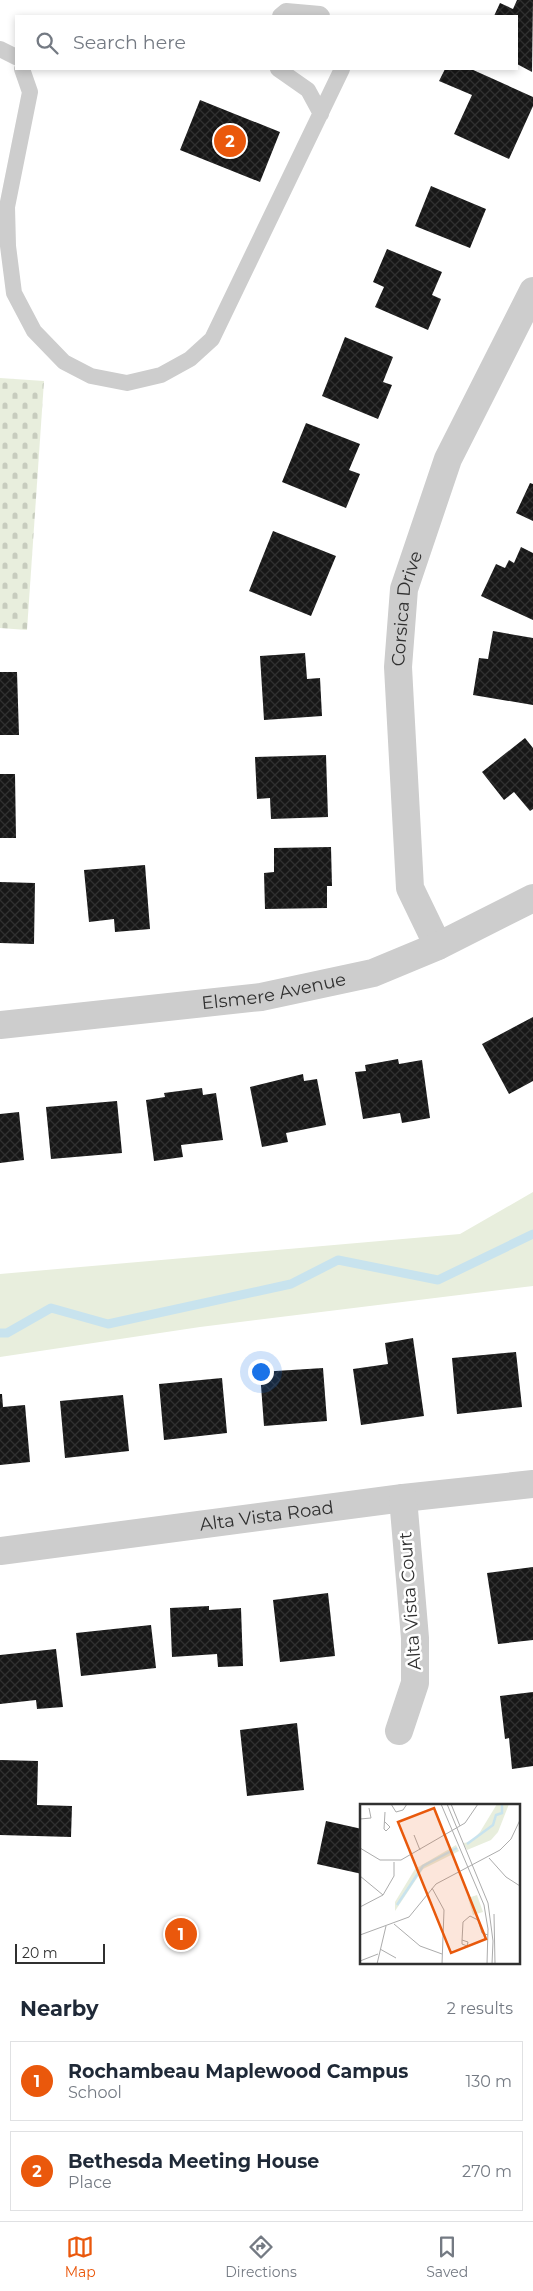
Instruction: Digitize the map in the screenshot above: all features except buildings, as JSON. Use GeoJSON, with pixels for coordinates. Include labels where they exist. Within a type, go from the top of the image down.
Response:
{"type":"FeatureCollection","features":[{"type":"Feature","properties":{"kind":"street","name":"Corsica Drive"},"geometry":{"type":"LineString","coordinates":[[438,946],[410,888],[398,666],[404,589],[448,459],[533,291]]}},
{"type":"Feature","properties":{"kind":"street","name":"Elsmere Avenue"},"geometry":{"type":"LineString","coordinates":[[0,1024],[261,997],[372,973],[438,946],[533,898]]}},
{"type":"Feature","properties":{"kind":"street","name":"Alta Vista Road"},"geometry":{"type":"LineString","coordinates":[[0,1551],[402,1498],[533,1484]]}},
{"type":"Feature","properties":{"kind":"street","name":"Alta Vista Court"},"geometry":{"type":"LineString","coordinates":[[399,1732],[415,1683],[415,1638],[402,1498]]}},
{"type":"Feature","properties":{"kind":"lane"},"geometry":{"type":"LineString","coordinates":[[281,15],[286,11],[321,15]]}},
{"type":"Feature","properties":{"kind":"lane"},"geometry":{"type":"LineString","coordinates":[[0,49],[15,56]]}},
{"type":"Feature","properties":{"kind":"lane"},"geometry":{"type":"LineString","coordinates":[[22,70],[30,92],[7,207],[8,246],[14,294],[34,331],[64,362],[91,376],[127,383],[161,375],[190,358],[212,340],[342,70]]}},
{"type":"Feature","properties":{"kind":"lane"},"geometry":{"type":"LineString","coordinates":[[279,70],[308,90],[321,114]]}},
{"type":"Feature","properties":{"kind":"green space"},"geometry":{"type":"Polygon","coordinates":[[[0,378],[44,381],[27,630],[0,628],[0,378]]]}},
{"type":"Feature","properties":{"kind":"green space"},"geometry":{"type":"Polygon","coordinates":[[[533,1192],[533,1286],[200,1327],[0,1357],[0,1274],[460,1234],[533,1192]]]}},
{"type":"Feature","properties":{"kind":"waterway"},"geometry":{"type":"LineString","coordinates":[[0,1333],[7,1333],[51,1308],[108,1324],[291,1284],[338,1260],[438,1280],[533,1234]]}},
{"type":"Feature","properties":{"kind":"place","name":"Bethesda Meeting House"},"geometry":{"type":"Point","coordinates":[230,141]}},
{"type":"Feature","properties":{"kind":"place","name":"Rochambeau Maplewood Campus"},"geometry":{"type":"Point","coordinates":[181,1934]}}]}
